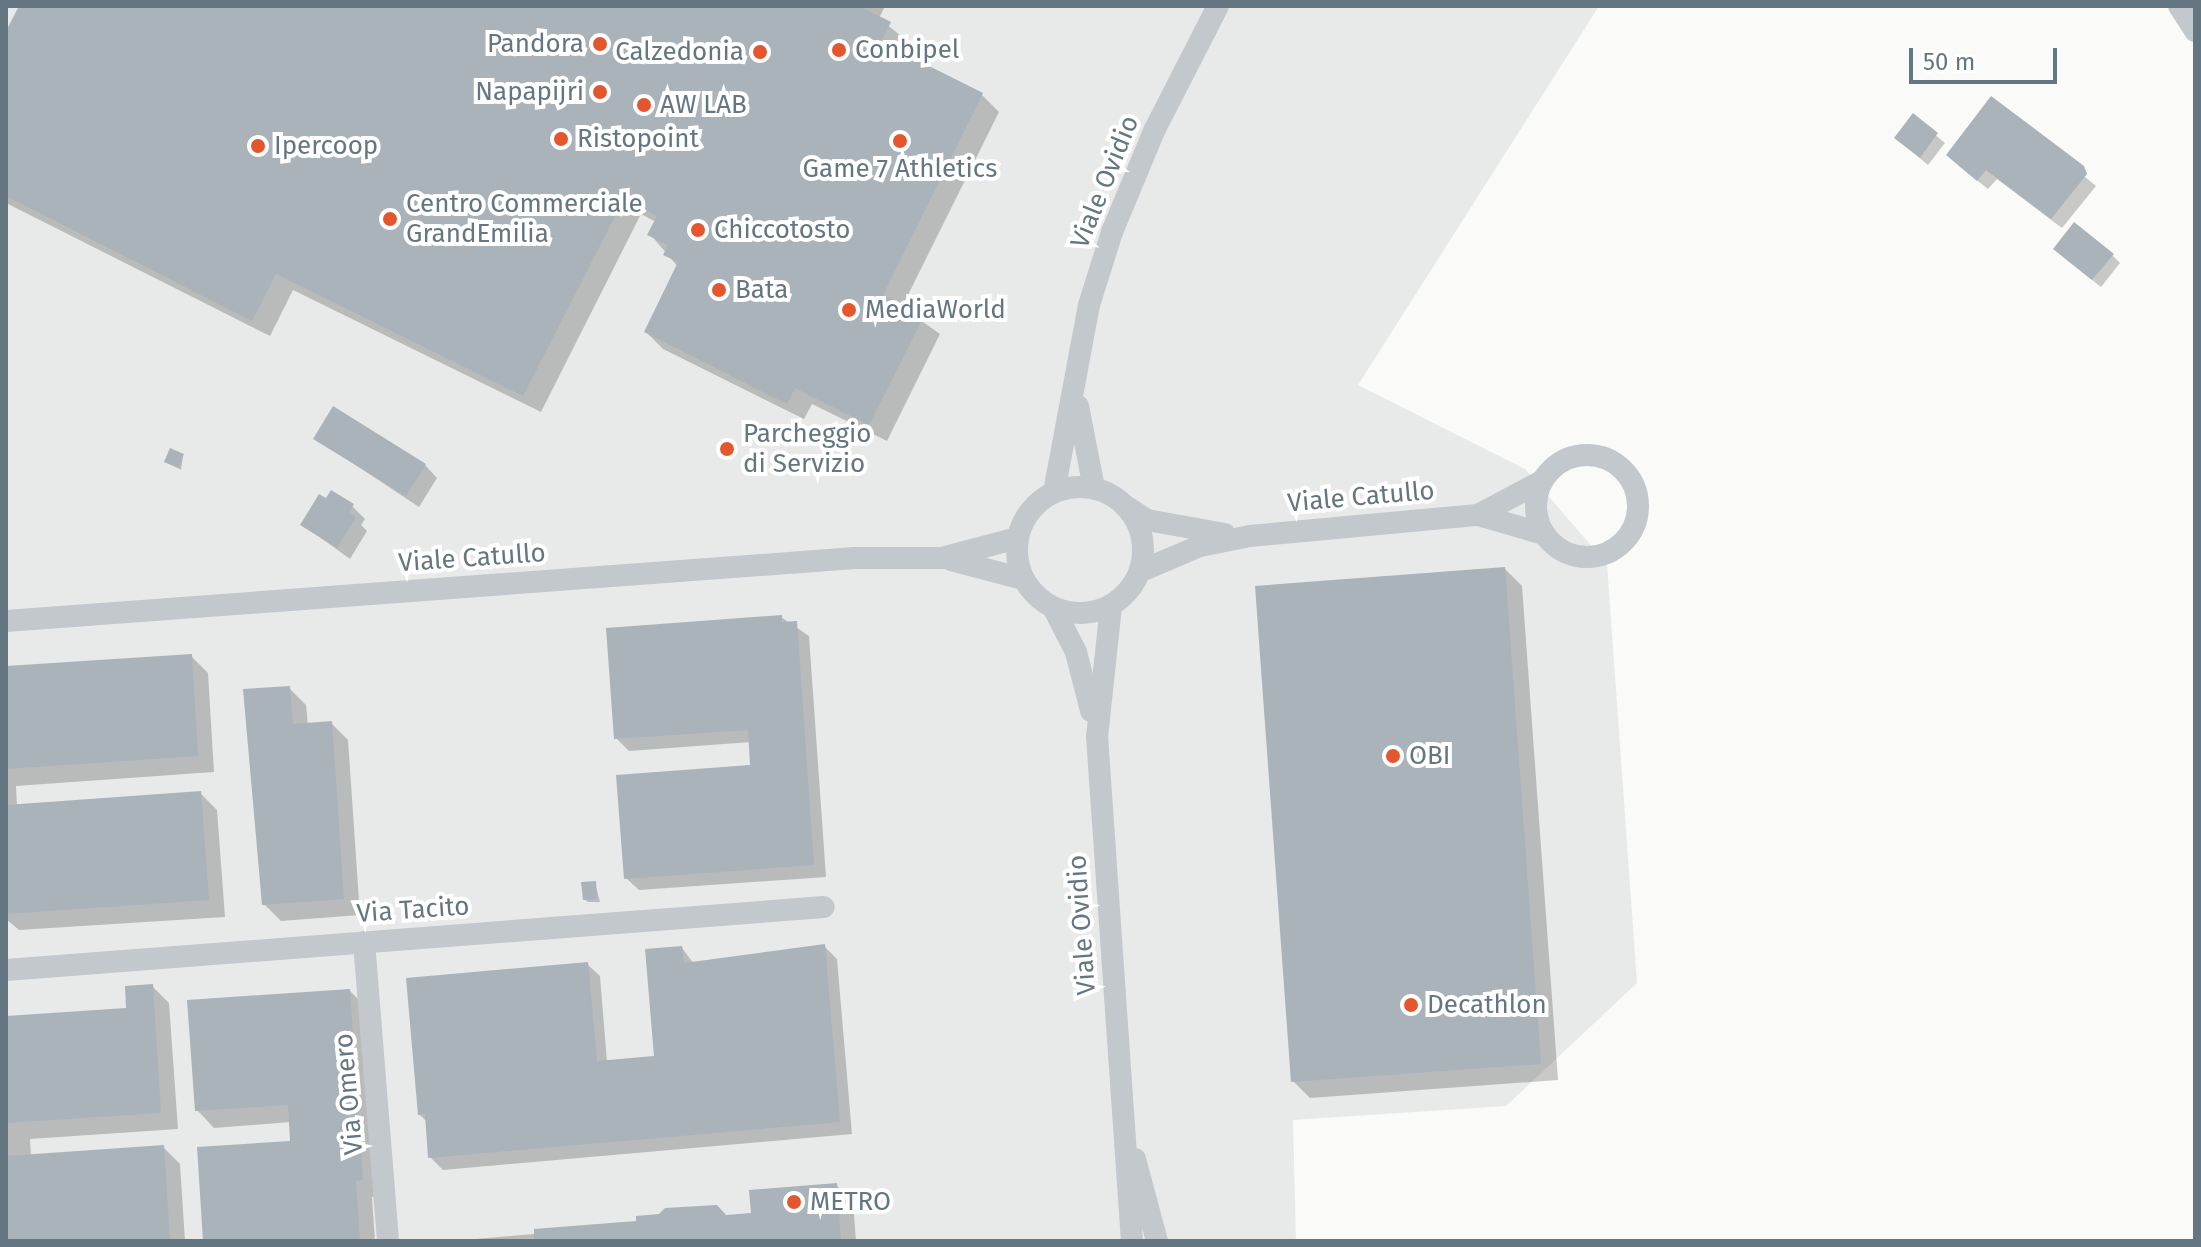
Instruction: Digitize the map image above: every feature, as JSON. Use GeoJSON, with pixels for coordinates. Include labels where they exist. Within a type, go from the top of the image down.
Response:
{"type":"FeatureCollection","features":[{"type":"Feature","properties":{"kind":"street","name":"Viale Ovidio"},"geometry":{"type":"LineString","coordinates":[[1054,492],[1076,389],[1089,305],[1112,232],[1154,131],[1218,6]]}},
{"type":"Feature","properties":{"kind":"street"},"geometry":{"type":"LineString","coordinates":[[2179,6],[2195,31]]}},
{"type":"Feature","properties":{"kind":"street","name":"Viale Ovidio"},"geometry":{"type":"LineString","coordinates":[[1076,389],[1094,488]]}},
{"type":"Feature","properties":{"kind":"street","name":"Viale Catullo"},"geometry":{"type":"LineString","coordinates":[[1141,571],[1185,551],[1250,536],[1478,515],[1544,534],[1571,554],[1606,553],[1634,526],[1638,501],[1629,477],[1597,456],[1572,457],[1542,481],[1478,515]]}},
{"type":"Feature","properties":{"kind":"street"},"geometry":{"type":"LineString","coordinates":[[1542,481],[1536,508],[1544,534]]}},
{"type":"Feature","properties":{"kind":"street"},"geometry":{"type":"LineString","coordinates":[[1094,488],[1129,508],[1143,538],[1141,571],[1111,606],[1083,614],[1054,609],[1023,579],[1017,538],[1037,503],[1054,492],[1094,488]]}},
{"type":"Feature","properties":{"kind":"street","name":"Viale Catullo"},"geometry":{"type":"LineString","coordinates":[[1129,508],[1171,526],[1250,536]]}},
{"type":"Feature","properties":{"kind":"street","name":"Viale Catullo"},"geometry":{"type":"LineString","coordinates":[[942,558],[1017,538]]}},
{"type":"Feature","properties":{"kind":"street","name":"Viale Catullo"},"geometry":{"type":"LineString","coordinates":[[6,621],[855,558],[942,558],[1023,579]]}},
{"type":"Feature","properties":{"kind":"street","name":"Viale Ovidio"},"geometry":{"type":"LineString","coordinates":[[1111,606],[1100,674],[1097,736],[1132,1241]]}},
{"type":"Feature","properties":{"kind":"street","name":"Viale Ovidio"},"geometry":{"type":"LineString","coordinates":[[1054,609],[1076,652],[1097,736]]}},
{"type":"Feature","properties":{"kind":"street","name":"Via Tacito"},"geometry":{"type":"LineString","coordinates":[[6,970],[824,907]]}},
{"type":"Feature","properties":{"kind":"street","name":"Via Omero"},"geometry":{"type":"LineString","coordinates":[[364,942],[388,1241]]}},
{"type":"Feature","properties":{"kind":"street","name":"Viale Ovidio"},"geometry":{"type":"LineString","coordinates":[[1123,1111],[1157,1241]]}},
{"type":"Feature","properties":{"kind":"shaded area"},"geometry":{"type":"Polygon","coordinates":[[[6,6],[1599,6],[1358,385],[1525,469],[1607,564],[1637,983],[1506,1106],[1293,1120],[1296,1241],[6,1241],[6,6]]]}},
{"type":"Feature","properties":{"kind":"building","name":"Centro Commerciale GrandEmilia"},"geometry":{"type":"Polygon","coordinates":[[[19,6],[859,6],[891,22],[881,42],[983,93],[883,295],[924,316],[869,425],[795,388],[787,404],[644,332],[678,262],[663,255],[668,245],[647,235],[657,216],[624,199],[523,396],[276,274],[252,321],[6,196],[6,31],[19,6]]]}},
{"type":"Feature","properties":{"kind":"building"},"geometry":{"type":"Polygon","coordinates":[[[1991,96],[2084,166],[2087,174],[2051,219],[1986,170],[1977,181],[1946,155],[1991,96]]]}},
{"type":"Feature","properties":{"kind":"building"},"geometry":{"type":"Polygon","coordinates":[[[1913,113],[1938,133],[1920,158],[1894,138],[1913,113]]]}},
{"type":"Feature","properties":{"kind":"building"},"geometry":{"type":"Polygon","coordinates":[[[2074,222],[2114,254],[2092,280],[2053,249],[2074,222]]]}},
{"type":"Feature","properties":{"kind":"building"},"geometry":{"type":"Polygon","coordinates":[[[333,406],[426,464],[406,496],[313,439],[333,406]]]}},
{"type":"Feature","properties":{"kind":"building"},"geometry":{"type":"Polygon","coordinates":[[[170,448],[184,454],[178,468],[164,462],[170,448]]]}},
{"type":"Feature","properties":{"kind":"building"},"geometry":{"type":"Polygon","coordinates":[[[331,490],[354,504],[349,512],[356,517],[337,548],[300,525],[319,494],[326,498],[331,490]]]}},
{"type":"Feature","properties":{"kind":"building","name":"OBI"},"geometry":{"type":"Polygon","coordinates":[[[1505,567],[1541,1064],[1291,1082],[1255,586],[1505,567]]]}},
{"type":"Feature","properties":{"kind":"building"},"geometry":{"type":"Polygon","coordinates":[[[782,615],[782,622],[797,621],[814,865],[624,879],[616,775],[750,765],[748,730],[614,739],[606,628],[782,615]]]}},
{"type":"Feature","properties":{"kind":"building"},"geometry":{"type":"Polygon","coordinates":[[[192,654],[198,756],[6,769],[6,666],[192,654]]]}},
{"type":"Feature","properties":{"kind":"building"},"geometry":{"type":"Polygon","coordinates":[[[290,686],[293,724],[332,721],[344,899],[262,905],[243,689],[290,686]]]}},
{"type":"Feature","properties":{"kind":"building"},"geometry":{"type":"Polygon","coordinates":[[[201,791],[209,900],[6,914],[6,805],[201,791]]]}},
{"type":"Feature","properties":{"kind":"building"},"geometry":{"type":"Polygon","coordinates":[[[596,881],[597,899],[583,900],[581,882],[596,881]]]}},
{"type":"Feature","properties":{"kind":"building"},"geometry":{"type":"Polygon","coordinates":[[[825,944],[840,1122],[428,1158],[425,1114],[418,1115],[406,978],[588,962],[597,1061],[654,1056],[645,949],[682,946],[684,963],[825,944]]]}},
{"type":"Feature","properties":{"kind":"building"},"geometry":{"type":"Polygon","coordinates":[[[153,984],[161,1113],[6,1123],[6,1016],[126,1008],[125,986],[153,984]]]}},
{"type":"Feature","properties":{"kind":"building"},"geometry":{"type":"Polygon","coordinates":[[[350,989],[363,1180],[356,1181],[360,1241],[203,1241],[197,1147],[290,1141],[288,1105],[195,1111],[187,1000],[350,989]]]}},
{"type":"Feature","properties":{"kind":"building"},"geometry":{"type":"Polygon","coordinates":[[[164,1145],[170,1241],[6,1241],[6,1156],[164,1145]]]}},
{"type":"Feature","properties":{"kind":"building"},"geometry":{"type":"Polygon","coordinates":[[[837,1183],[841,1241],[534,1241],[534,1229],[636,1221],[636,1216],[659,1214],[665,1208],[717,1205],[726,1215],[751,1213],[749,1190],[837,1183]]]}},
{"type":"Feature","properties":{"kind":"place","name":"Pandora"},"geometry":{"type":"Point","coordinates":[600,44]}},
{"type":"Feature","properties":{"kind":"place","name":"Conbipel"},"geometry":{"type":"Point","coordinates":[839,50]}},
{"type":"Feature","properties":{"kind":"place","name":"Calzedonia"},"geometry":{"type":"Point","coordinates":[760,52]}},
{"type":"Feature","properties":{"kind":"place","name":"Napapijri"},"geometry":{"type":"Point","coordinates":[600,92]}},
{"type":"Feature","properties":{"kind":"place","name":"AW LAB"},"geometry":{"type":"Point","coordinates":[644,105]}},
{"type":"Feature","properties":{"kind":"place","name":"Ristopoint"},"geometry":{"type":"Point","coordinates":[561,139]}},
{"type":"Feature","properties":{"kind":"place","name":"Game 7 Athletics"},"geometry":{"type":"Point","coordinates":[900,141]}},
{"type":"Feature","properties":{"kind":"place","name":"Ipercoop"},"geometry":{"type":"Point","coordinates":[258,146]}},
{"type":"Feature","properties":{"kind":"place","name":"Centro Commerciale GrandEmilia"},"geometry":{"type":"Point","coordinates":[390,219]}},
{"type":"Feature","properties":{"kind":"place","name":"Chiccotosto"},"geometry":{"type":"Point","coordinates":[698,230]}},
{"type":"Feature","properties":{"kind":"place","name":"Bata"},"geometry":{"type":"Point","coordinates":[719,290]}},
{"type":"Feature","properties":{"kind":"place","name":"MediaWorld"},"geometry":{"type":"Point","coordinates":[849,310]}},
{"type":"Feature","properties":{"kind":"place","name":"Parcheggio di Servizio"},"geometry":{"type":"Point","coordinates":[727,449]}},
{"type":"Feature","properties":{"kind":"place","name":"OBI"},"geometry":{"type":"Point","coordinates":[1393,756]}},
{"type":"Feature","properties":{"kind":"place","name":"Decathlon"},"geometry":{"type":"Point","coordinates":[1411,1005]}},
{"type":"Feature","properties":{"kind":"place","name":"METRO"},"geometry":{"type":"Point","coordinates":[794,1202]}}]}
